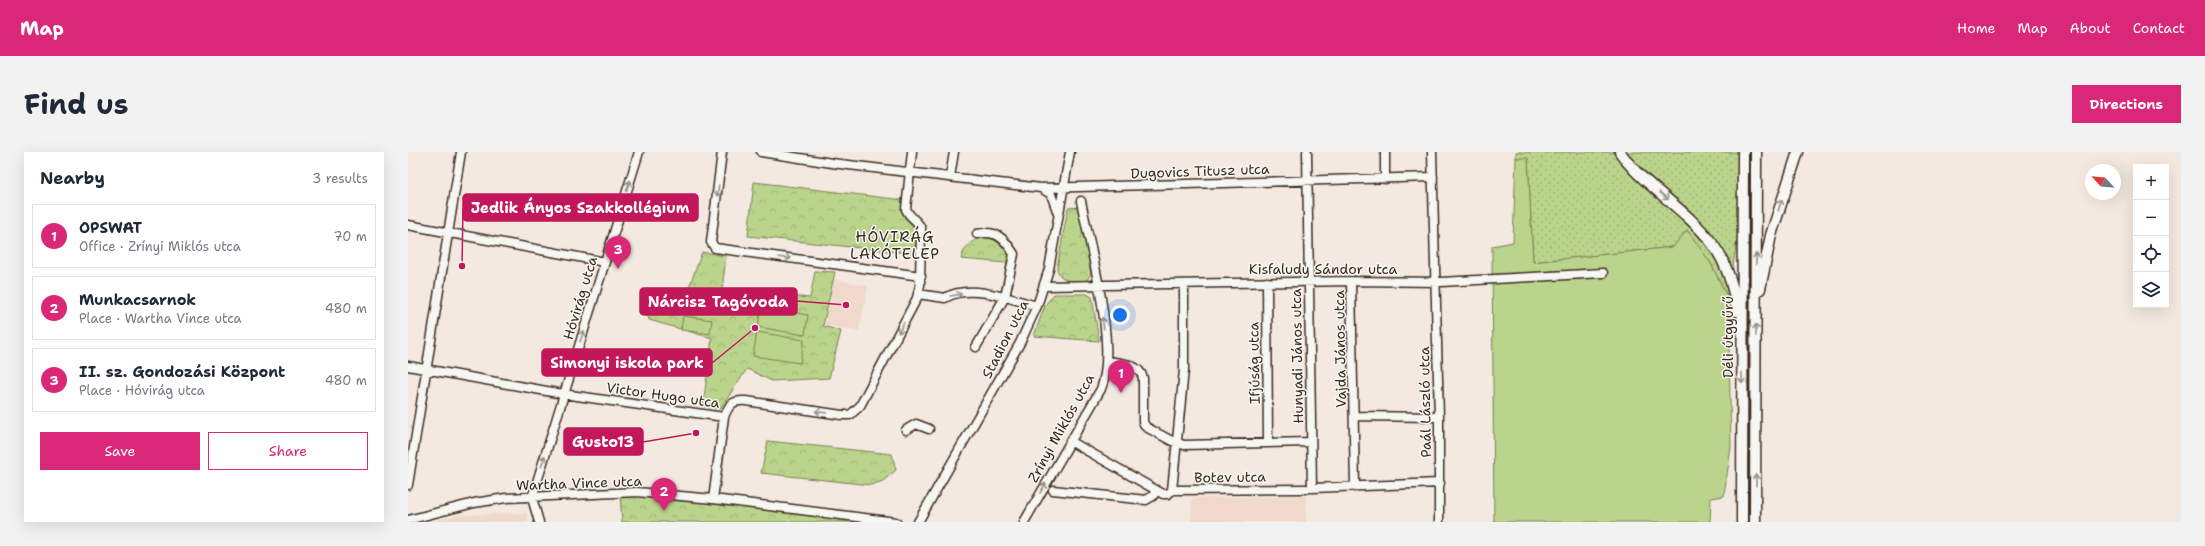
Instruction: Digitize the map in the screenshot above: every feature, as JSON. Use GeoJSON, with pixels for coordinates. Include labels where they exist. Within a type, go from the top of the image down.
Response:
{"type":"FeatureCollection","features":[{"type":"Feature","properties":{"kind":"main road"},"geometry":{"type":"LineString","coordinates":[[1620,152],[1634,171],[1699,226],[1712,240],[1724,260],[1734,290],[1742,339]]}},
{"type":"Feature","properties":{"kind":"main road","name":"Déli útgyűrű"},"geometry":{"type":"LineString","coordinates":[[1742,522],[1743,152]]}},
{"type":"Feature","properties":{"kind":"main road","name":"Déli útgyűrű"},"geometry":{"type":"LineString","coordinates":[[1756,152],[1756,522]]}},
{"type":"Feature","properties":{"kind":"main road"},"geometry":{"type":"LineString","coordinates":[[1756,312],[1771,235],[1798,152]]}},
{"type":"Feature","properties":{"kind":"street"},"geometry":{"type":"LineString","coordinates":[[408,485],[462,152]]}},
{"type":"Feature","properties":{"kind":"street","name":"Hóvirág utca"},"geometry":{"type":"LineString","coordinates":[[532,498],[639,152]]}},
{"type":"Feature","properties":{"kind":"street"},"geometry":{"type":"LineString","coordinates":[[722,152],[711,242],[715,248],[920,276]]}},
{"type":"Feature","properties":{"kind":"street","name":"Dugovics Titusz utca"},"geometry":{"type":"LineString","coordinates":[[761,152],[909,173],[1041,188],[1432,177]]}},
{"type":"Feature","properties":{"kind":"street"},"geometry":{"type":"LineString","coordinates":[[713,499],[724,417],[728,406],[736,400],[842,415],[850,415],[860,406],[918,294],[921,228],[917,221],[908,214],[906,209],[912,152]]}},
{"type":"Feature","properties":{"kind":"street"},"geometry":{"type":"LineString","coordinates":[[950,177],[954,152]]}},
{"type":"Feature","properties":{"kind":"street","name":"Stadion utca"},"geometry":{"type":"LineString","coordinates":[[918,522],[1020,343],[1037,306],[1044,286],[1065,188],[1070,152]]}},
{"type":"Feature","properties":{"kind":"street","name":"Hunyadi János utca"},"geometry":{"type":"LineString","coordinates":[[1307,152],[1311,442],[1309,488]]}},
{"type":"Feature","properties":{"kind":"street"},"geometry":{"type":"LineString","coordinates":[[1385,152],[1385,179]]}},
{"type":"Feature","properties":{"kind":"street"},"geometry":{"type":"LineString","coordinates":[[1432,152],[1435,282]]}},
{"type":"Feature","properties":{"kind":"street"},"geometry":{"type":"LineString","coordinates":[[1041,188],[1051,194],[1054,200],[1058,219]]}},
{"type":"Feature","properties":{"kind":"street","name":"Zrínyi Miklós utca"},"geometry":{"type":"LineString","coordinates":[[1024,522],[1101,389],[1107,361],[1098,285],[1081,201]]}},
{"type":"Feature","properties":{"kind":"street"},"geometry":{"type":"LineString","coordinates":[[408,225],[605,262]]}},
{"type":"Feature","properties":{"kind":"street"},"geometry":{"type":"LineString","coordinates":[[976,348],[1005,297],[1014,254],[1005,240],[988,232],[977,234]]}},
{"type":"Feature","properties":{"kind":"street","name":"Kisfaludy Sándor utca"},"geometry":{"type":"LineString","coordinates":[[1044,286],[1351,281],[1435,282],[1546,278],[1603,273]]}},
{"type":"Feature","properties":{"kind":"street","name":"Vajda János utca"},"geometry":{"type":"LineString","coordinates":[[1351,281],[1355,487]]}},
{"type":"Feature","properties":{"kind":"street","name":"Ifjúság utca"},"geometry":{"type":"LineString","coordinates":[[1267,282],[1268,443]]}},
{"type":"Feature","properties":{"kind":"street","name":"Paál László utca"},"geometry":{"type":"LineString","coordinates":[[1435,282],[1439,417],[1439,522]]}},
{"type":"Feature","properties":{"kind":"street"},"geometry":{"type":"LineString","coordinates":[[1172,490],[1178,444],[1184,370],[1184,284]]}},
{"type":"Feature","properties":{"kind":"street"},"geometry":{"type":"LineString","coordinates":[[918,294],[945,298],[951,294],[993,293],[1037,306]]}},
{"type":"Feature","properties":{"kind":"street"},"geometry":{"type":"LineString","coordinates":[[1107,361],[1132,366],[1140,371],[1143,378],[1143,422],[1146,427],[1178,444],[1311,442]]}},
{"type":"Feature","properties":{"kind":"street","name":"Victor Hugo utca"},"geometry":{"type":"LineString","coordinates":[[408,366],[563,394],[724,417]]}},
{"type":"Feature","properties":{"kind":"street","name":"Vajda János utca"},"geometry":{"type":"LineString","coordinates":[[1354,416],[1439,417]]}},
{"type":"Feature","properties":{"kind":"street"},"geometry":{"type":"LineString","coordinates":[[906,430],[916,424],[929,429]]}},
{"type":"Feature","properties":{"kind":"street","name":"Botev utca"},"geometry":{"type":"LineString","coordinates":[[1070,441],[1163,494],[1168,494],[1172,490],[1355,487],[1440,483]]}},
{"type":"Feature","properties":{"kind":"street"},"geometry":{"type":"LineString","coordinates":[[1053,490],[1146,500],[1153,496],[1156,490]]}},
{"type":"Feature","properties":{"kind":"street","name":"Wartha Vince utca"},"geometry":{"type":"LineString","coordinates":[[408,520],[474,503],[506,498],[637,492],[713,499],[896,522]]}},
{"type":"Feature","properties":{"kind":"street"},"geometry":{"type":"LineString","coordinates":[[532,498],[539,522]]}},
{"type":"Feature","properties":{"kind":"shaded area"},"geometry":{"type":"Polygon","coordinates":[[[834,279],[868,286],[859,331],[825,325],[834,279]]]}},
{"type":"Feature","properties":{"kind":"shaded area"},"geometry":{"type":"Polygon","coordinates":[[[1306,496],[1306,522],[1191,522],[1192,498],[1306,496]]]}},
{"type":"Feature","properties":{"kind":"shaded area"},"geometry":{"type":"Polygon","coordinates":[[[527,513],[529,522],[432,522],[458,515],[527,513]]]}},
{"type":"Feature","properties":{"kind":"green space"},"geometry":{"type":"Polygon","coordinates":[[[1516,152],[1742,152],[1740,222],[1728,298],[1710,262],[1687,230],[1673,247],[1533,262],[1528,159],[1516,158],[1516,152]]]}},
{"type":"Feature","properties":{"kind":"green space"},"geometry":{"type":"Polygon","coordinates":[[[1516,158],[1528,158],[1533,262],[1673,247],[1687,230],[1710,262],[1728,298],[1731,447],[1724,496],[1711,498],[1710,522],[1494,522],[1492,246],[1513,242],[1516,158]]]}},
{"type":"Feature","properties":{"kind":"green space"},"geometry":{"type":"Polygon","coordinates":[[[754,182],[903,200],[905,212],[914,222],[919,232],[917,254],[748,236],[754,182]]]}},
{"type":"Feature","properties":{"kind":"green space"},"geometry":{"type":"Polygon","coordinates":[[[1079,207],[1091,273],[1086,282],[1064,279],[1057,268],[1068,208],[1079,207]]]}},
{"type":"Feature","properties":{"kind":"green space"},"geometry":{"type":"Polygon","coordinates":[[[985,236],[995,240],[1010,253],[1006,263],[961,259],[967,246],[985,236]]]}},
{"type":"Feature","properties":{"kind":"green space"},"geometry":{"type":"Polygon","coordinates":[[[702,252],[726,256],[722,290],[810,298],[815,271],[835,272],[823,326],[841,331],[829,378],[772,381],[747,369],[720,409],[703,406],[712,338],[649,320],[647,312],[681,309],[702,252]]]}},
{"type":"Feature","properties":{"kind":"green space"},"geometry":{"type":"Polygon","coordinates":[[[1054,294],[1087,294],[1092,297],[1099,341],[1034,336],[1045,305],[1054,294]]]}},
{"type":"Feature","properties":{"kind":"green space"},"geometry":{"type":"Polygon","coordinates":[[[761,307],[808,315],[805,335],[758,327],[761,307]]]}},
{"type":"Feature","properties":{"kind":"green space"},"geometry":{"type":"Polygon","coordinates":[[[683,316],[712,320],[710,334],[681,330],[683,316]]]}},
{"type":"Feature","properties":{"kind":"green space"},"geometry":{"type":"Polygon","coordinates":[[[757,332],[804,340],[800,363],[753,356],[757,332]]]}},
{"type":"Feature","properties":{"kind":"green space"},"geometry":{"type":"Polygon","coordinates":[[[768,441],[892,454],[896,470],[883,481],[871,485],[761,473],[768,441]]]}},
{"type":"Feature","properties":{"kind":"green space"},"geometry":{"type":"Polygon","coordinates":[[[637,492],[877,522],[622,522],[620,493],[637,492]]]}},
{"type":"Feature","properties":{"kind":"place","name":"Jedlik Ányos Szakkollégium"},"geometry":{"type":"Point","coordinates":[462,266]}},
{"type":"Feature","properties":{"kind":"place","name":"II. sz. Gondozási Központ"},"geometry":{"type":"Point","coordinates":[618,269]}},
{"type":"Feature","properties":{"kind":"place","name":"Nárcisz Tagóvoda"},"geometry":{"type":"Point","coordinates":[846,305]}},
{"type":"Feature","properties":{"kind":"place","name":"Simonyi iskola park"},"geometry":{"type":"Point","coordinates":[755,328]}},
{"type":"Feature","properties":{"kind":"place","name":"OPSWAT"},"geometry":{"type":"Point","coordinates":[1121,393]}},
{"type":"Feature","properties":{"kind":"place","name":"Gusto13"},"geometry":{"type":"Point","coordinates":[696,433]}},
{"type":"Feature","properties":{"kind":"place","name":"Munkacsarnok"},"geometry":{"type":"Point","coordinates":[664,511]}},
{"type":"Feature","properties":{"kind":"district","name":"HÓVIRÁG LAKÓTELEP"},"geometry":{"type":"Point","coordinates":[895,246]}}]}
